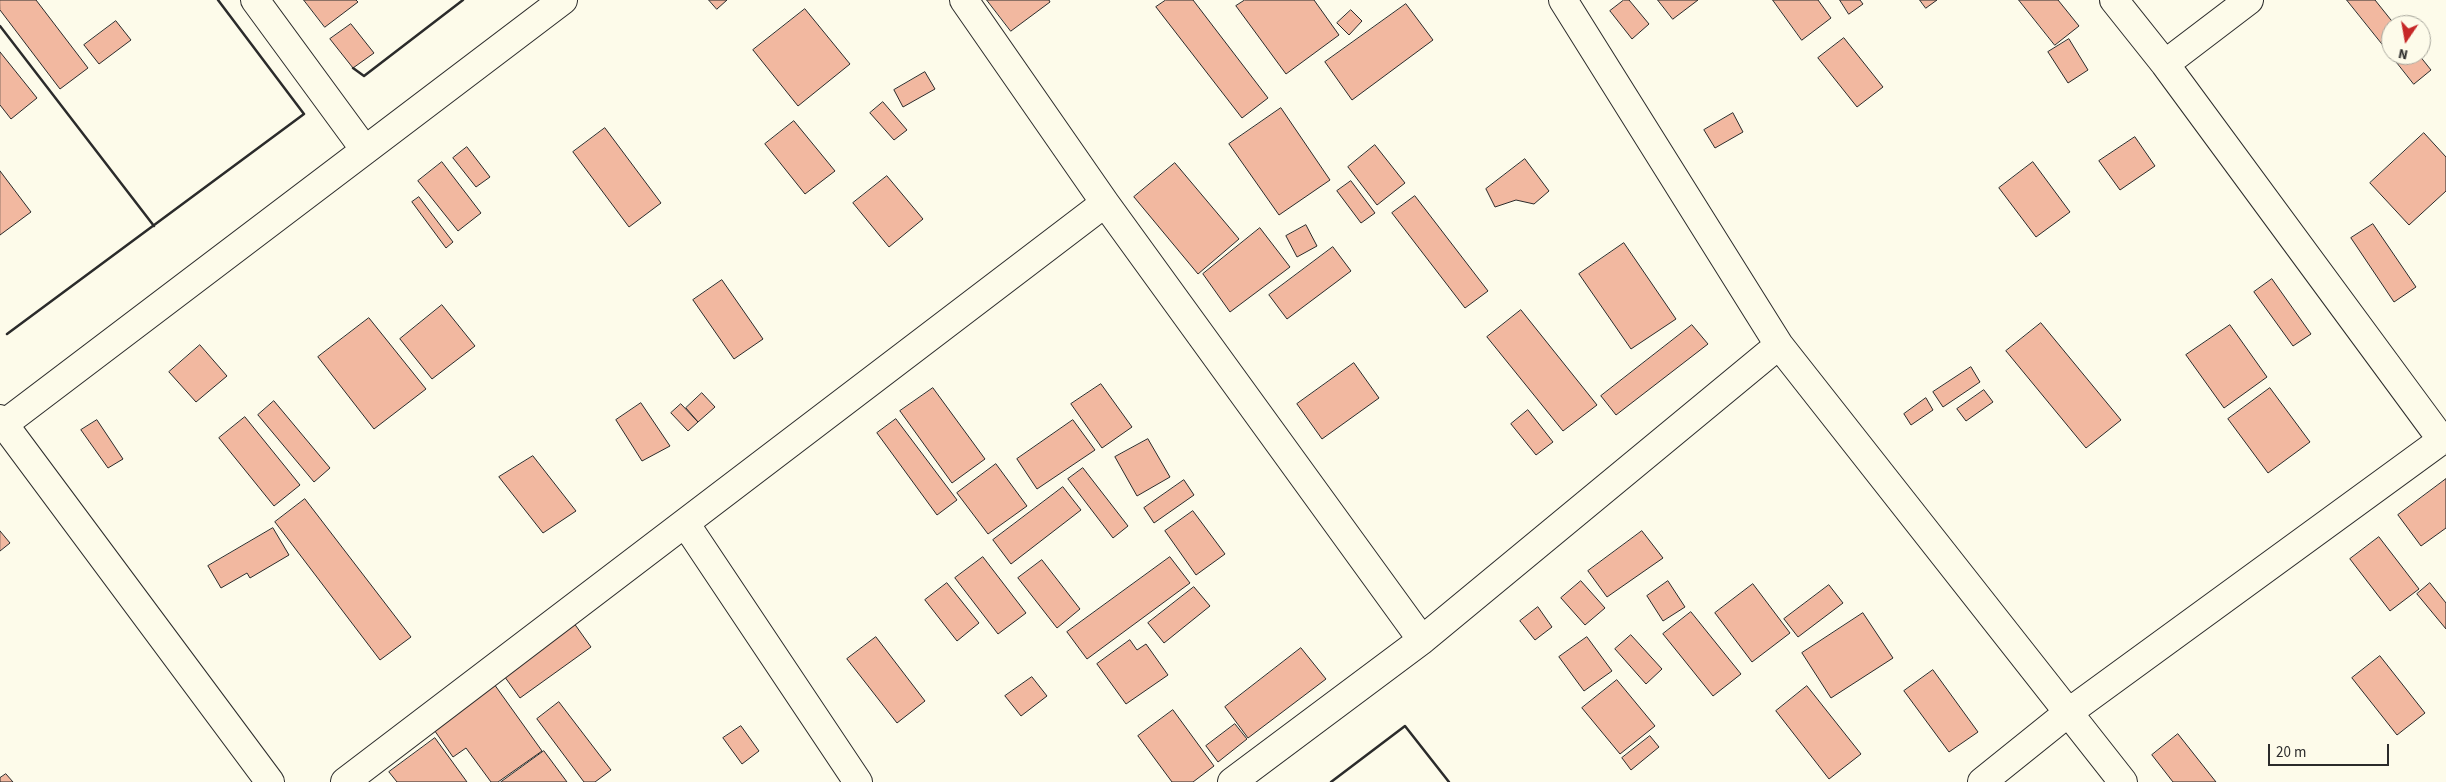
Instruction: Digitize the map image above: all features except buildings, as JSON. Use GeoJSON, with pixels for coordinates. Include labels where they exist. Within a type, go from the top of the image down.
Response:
{"type":"FeatureCollection","features":[{"type":"Feature","properties":{"kind":"street"},"geometry":{"type":"LineString","coordinates":[[255,0],[365,150]]}},
{"type":"Feature","properties":{"kind":"street"},"geometry":{"type":"LineString","coordinates":[[270,782],[1,424],[563,0]]}},
{"type":"Feature","properties":{"kind":"street"},"geometry":{"type":"LineString","coordinates":[[964,0],[1105,203],[1422,640]]}},
{"type":"Feature","properties":{"kind":"street"},"geometry":{"type":"LineString","coordinates":[[1563,0],[1780,345],[2123,782]]}},
{"type":"Feature","properties":{"kind":"street"},"geometry":{"type":"LineString","coordinates":[[1982,782],[2069,712],[2444,438],[2165,64],[2114,0]]}},
{"type":"Feature","properties":{"kind":"street"},"geometry":{"type":"LineString","coordinates":[[2165,64],[2249,0]]}},
{"type":"Feature","properties":{"kind":"street"},"geometry":{"type":"LineString","coordinates":[[345,782],[1105,203]]}},
{"type":"Feature","properties":{"kind":"street"},"geometry":{"type":"LineString","coordinates":[[1232,782],[1422,640],[1780,345]]}},
{"type":"Feature","properties":{"kind":"street"},"geometry":{"type":"LineString","coordinates":[[685,523],[858,782]]}},
{"type":"Feature","properties":{"kind":"wall"},"geometry":{"type":"LineString","coordinates":[[7,334],[304,114],[218,0]]}},
{"type":"Feature","properties":{"kind":"wall"},"geometry":{"type":"LineString","coordinates":[[353,68],[364,76],[463,0]]}},
{"type":"Feature","properties":{"kind":"wall"},"geometry":{"type":"LineString","coordinates":[[0,26],[154,226]]}},
{"type":"Feature","properties":{"kind":"wall"},"geometry":{"type":"LineString","coordinates":[[1331,782],[1405,726],[1449,782]]}}]}
